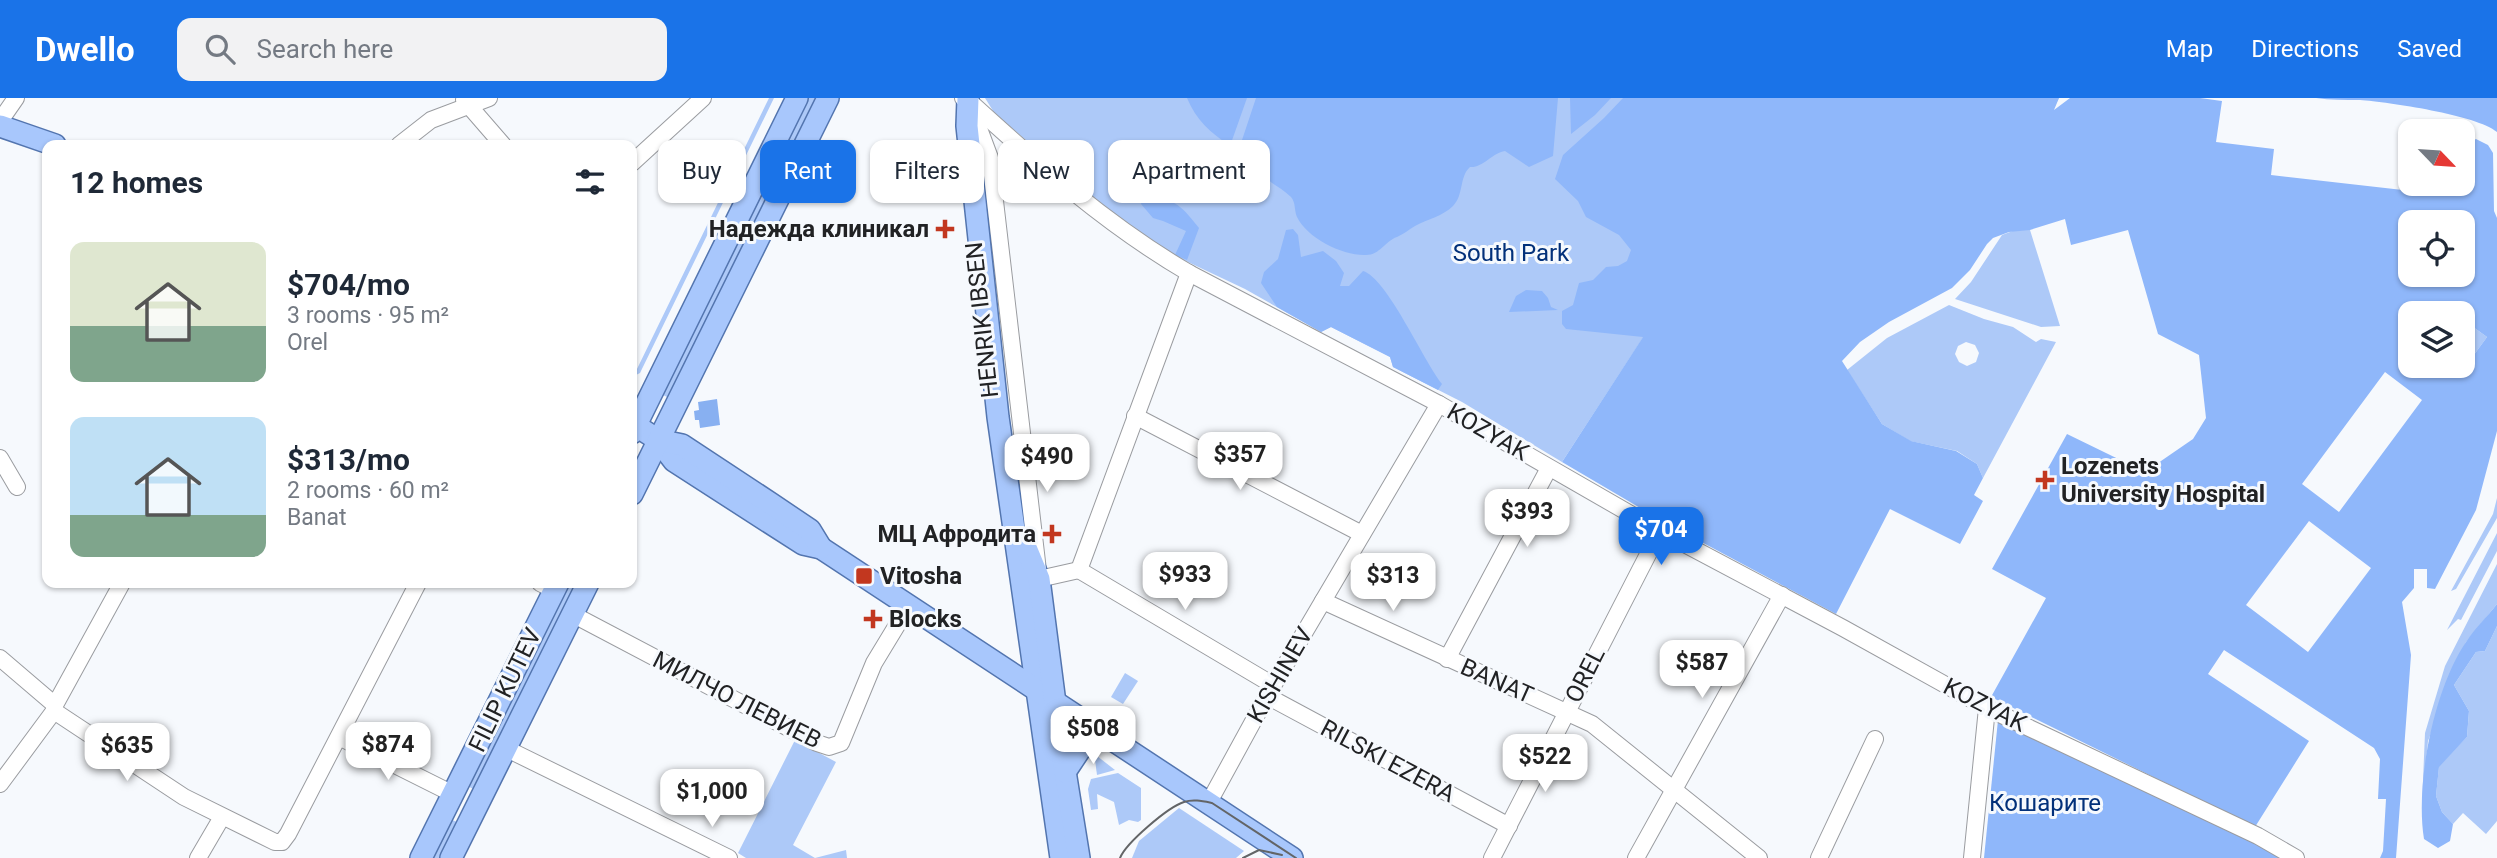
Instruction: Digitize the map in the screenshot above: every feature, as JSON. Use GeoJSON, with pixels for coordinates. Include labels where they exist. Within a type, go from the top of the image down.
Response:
{"type":"FeatureCollection","features":[{"type":"Feature","properties":{"kind":"main road"},"geometry":{"type":"LineString","coordinates":[[637,419],[797,98]]}},
{"type":"Feature","properties":{"kind":"main road"},"geometry":{"type":"LineString","coordinates":[[637,484],[828,98]]}},
{"type":"Feature","properties":{"kind":"main road","name":"HENRIK IBSEN"},"geometry":{"type":"LineString","coordinates":[[967,99],[972,174],[998,417],[1035,691],[1061,858]]}},
{"type":"Feature","properties":{"kind":"main road"},"geometry":{"type":"LineString","coordinates":[[0,126],[42,141]]}},
{"type":"Feature","properties":{"kind":"main road"},"geometry":{"type":"LineString","coordinates":[[637,429],[658,440],[674,461],[803,544],[821,548],[1292,858]]}},
{"type":"Feature","properties":{"kind":"main road","name":"HENRIK IBSEN"},"geometry":{"type":"LineString","coordinates":[[1014,534],[1027,550],[1039,579],[1079,858]]}},
{"type":"Feature","properties":{"kind":"main road","name":"FILIP KUTEV"},"geometry":{"type":"LineString","coordinates":[[421,858],[549,588]]}},
{"type":"Feature","properties":{"kind":"main road","name":"FILIP KUTEV"},"geometry":{"type":"LineString","coordinates":[[451,858],[585,588]]}},
{"type":"Feature","properties":{"kind":"main road"},"geometry":{"type":"LineString","coordinates":[[1065,772],[1085,742],[1107,738]]}},
{"type":"Feature","properties":{"kind":"street"},"geometry":{"type":"LineString","coordinates":[[0,121],[16,98]]}},
{"type":"Feature","properties":{"kind":"street"},"geometry":{"type":"LineString","coordinates":[[405,140],[431,120],[466,102],[489,98]]}},
{"type":"Feature","properties":{"kind":"street"},"geometry":{"type":"LineString","coordinates":[[637,158],[703,98]]}},
{"type":"Feature","properties":{"kind":"street","name":"KOZYAK"},"geometry":{"type":"LineString","coordinates":[[967,99],[1094,208],[1161,258],[1189,274],[1439,404],[1660,531],[1987,708],[2258,836],[2296,858]]}},
{"type":"Feature","properties":{"kind":"street","name":"HENRIK IBSEN"},"geometry":{"type":"LineString","coordinates":[[967,99],[990,158],[1039,579]]}},
{"type":"Feature","properties":{"kind":"street"},"geometry":{"type":"LineString","coordinates":[[466,102],[499,140]]}},
{"type":"Feature","properties":{"kind":"street"},"geometry":{"type":"LineString","coordinates":[[1039,579],[1079,570],[1189,274]]}},
{"type":"Feature","properties":{"kind":"street","name":"KISHINEV"},"geometry":{"type":"LineString","coordinates":[[1208,804],[1270,690],[1439,404]]}},
{"type":"Feature","properties":{"kind":"street"},"geometry":{"type":"LineString","coordinates":[[1135,416],[1362,534]]}},
{"type":"Feature","properties":{"kind":"street"},"geometry":{"type":"LineString","coordinates":[[0,458],[17,487]]}},
{"type":"Feature","properties":{"kind":"street"},"geometry":{"type":"LineString","coordinates":[[1447,659],[1549,468]]}},
{"type":"Feature","properties":{"kind":"street","name":"OREL"},"geometry":{"type":"LineString","coordinates":[[1492,858],[1660,531]]}},
{"type":"Feature","properties":{"kind":"street","name":"RILSKI EZERA"},"geometry":{"type":"LineString","coordinates":[[1079,570],[1270,690],[1509,825]]}},
{"type":"Feature","properties":{"kind":"street"},"geometry":{"type":"LineString","coordinates":[[0,784],[54,708],[119,588]]}},
{"type":"Feature","properties":{"kind":"street"},"geometry":{"type":"LineString","coordinates":[[0,658],[54,708],[184,797],[275,842],[282,842],[415,588]]}},
{"type":"Feature","properties":{"kind":"street"},"geometry":{"type":"LineString","coordinates":[[1636,858],[1782,595]]}},
{"type":"Feature","properties":{"kind":"street","name":"BANAT"},"geometry":{"type":"LineString","coordinates":[[1322,601],[1592,724],[1759,858]]}},
{"type":"Feature","properties":{"kind":"street","name":"МИЛЧО ЛЕВИЕВ"},"geometry":{"type":"LineString","coordinates":[[572,614],[829,747],[841,743],[874,663],[908,607]]}},
{"type":"Feature","properties":{"kind":"street"},"geometry":{"type":"LineString","coordinates":[[1972,858],[1987,708]]}},
{"type":"Feature","properties":{"kind":"street"},"geometry":{"type":"LineString","coordinates":[[339,737],[453,794]]}},
{"type":"Feature","properties":{"kind":"street"},"geometry":{"type":"LineString","coordinates":[[1819,858],[1875,739]]}},
{"type":"Feature","properties":{"kind":"street"},"geometry":{"type":"LineString","coordinates":[[505,748],[729,858]]}},
{"type":"Feature","properties":{"kind":"street"},"geometry":{"type":"LineString","coordinates":[[198,858],[222,817]]}},
{"type":"Feature","properties":{"kind":"green space"},"geometry":{"type":"Polygon","coordinates":[[[769,98],[774,98],[746,155],[746,145],[769,98]]]}},
{"type":"Feature","properties":{"kind":"green space"},"geometry":{"type":"Polygon","coordinates":[[[805,98],[818,98],[797,140],[785,140],[805,98]]]}},
{"type":"Feature","properties":{"kind":"green space","name":"South Park"},"geometry":{"type":"Polygon","coordinates":[[[985,98],[2059,98],[2052,111],[1771,141],[1562,462],[1462,402],[1393,367],[1390,357],[1331,327],[1321,332],[1245,289],[1154,246],[1094,197],[1094,140],[1026,140],[995,114],[985,98]]]}},
{"type":"Feature","properties":{"kind":"green space"},"geometry":{"type":"Polygon","coordinates":[[[1187,98],[1247,98],[1232,140],[1222,140],[1195,113],[1187,98]]]}},
{"type":"Feature","properties":{"kind":"green space"},"geometry":{"type":"Polygon","coordinates":[[[1256,98],[1558,98],[1553,156],[1529,167],[1505,151],[1470,167],[1453,206],[1393,239],[1375,253],[1366,255],[1337,249],[1309,232],[1297,217],[1291,197],[1270,181],[1270,140],[1242,140],[1256,98]]]}},
{"type":"Feature","properties":{"kind":"green space"},"geometry":{"type":"Polygon","coordinates":[[[1570,98],[1611,98],[1571,134],[1570,98]]]}},
{"type":"Feature","properties":{"kind":"green space","name":"Lozenets University Hospital"},"geometry":{"type":"Polygon","coordinates":[[[1623,98],[2059,98],[2054,110],[2070,98],[2200,98],[2222,101],[2216,142],[2274,149],[2271,175],[2398,189],[2398,196],[2475,196],[2475,140],[2488,145],[2493,153],[2494,211],[2497,218],[2497,431],[2476,510],[2435,589],[2427,588],[2427,569],[2414,569],[2414,588],[2402,602],[2411,655],[2396,858],[2380,858],[2383,851],[2386,799],[2378,799],[2380,759],[2374,748],[2224,650],[2208,674],[2309,741],[2255,827],[1991,697],[2046,598],[1992,569],[2067,434],[2145,472],[2193,439],[2206,418],[2199,355],[2158,334],[2128,230],[2071,245],[2065,219],[1993,238],[1970,270],[1952,288],[1889,322],[1860,342],[1842,361],[1882,424],[1911,441],[1956,451],[1977,464],[1983,478],[1974,495],[1983,501],[1960,544],[1890,509],[1836,614],[1664,522],[1562,462],[1643,337],[1566,329],[1562,324],[1562,311],[1573,305],[1579,283],[1593,280],[1606,267],[1618,266],[1627,261],[1631,250],[1619,235],[1586,217],[1578,201],[1555,179],[1563,155],[1623,98]],[[2385,372],[2302,484],[2339,512],[2422,400],[2385,372]],[[2309,521],[2246,605],[2308,652],[2371,568],[2309,521]]]}},
{"type":"Feature","properties":{"kind":"green space"},"geometry":{"type":"Polygon","coordinates":[[[2316,98],[2497,98],[2497,132],[2475,122],[2475,119],[2432,110],[2373,101],[2316,98]]]}},
{"type":"Feature","properties":{"kind":"green space"},"geometry":{"type":"Polygon","coordinates":[[[760,190],[760,203],[767,203],[671,399],[661,394],[760,190]]]}},
{"type":"Feature","properties":{"kind":"green space"},"geometry":{"type":"Polygon","coordinates":[[[718,203],[723,203],[640,373],[637,374],[637,369],[718,203]]]}},
{"type":"Feature","properties":{"kind":"green space"},"geometry":{"type":"Polygon","coordinates":[[[1174,203],[1199,228],[1187,260],[1175,255],[1186,231],[1153,218],[1141,204],[1174,203]]]}},
{"type":"Feature","properties":{"kind":"green space"},"geometry":{"type":"Polygon","coordinates":[[[1293,229],[1298,235],[1301,257],[1323,251],[1336,261],[1344,273],[1340,286],[1349,286],[1363,271],[1383,288],[1442,384],[1438,390],[1393,367],[1390,357],[1331,327],[1321,332],[1277,307],[1261,283],[1264,272],[1278,259],[1286,230],[1293,229]]]}},
{"type":"Feature","properties":{"kind":"green space"},"geometry":{"type":"Polygon","coordinates":[[[2018,229],[2030,230],[2060,326],[2041,327],[1955,299],[1971,282],[2002,235],[2018,229]]]}},
{"type":"Feature","properties":{"kind":"green space"},"geometry":{"type":"Polygon","coordinates":[[[1526,290],[1542,291],[1551,307],[1558,310],[1509,312],[1516,296],[1526,290]]]}},
{"type":"Feature","properties":{"kind":"green space"},"geometry":{"type":"Polygon","coordinates":[[[1949,305],[2013,327],[2036,342],[2041,339],[2056,342],[1983,478],[1977,464],[1957,451],[1910,441],[1882,424],[1847,370],[1887,338],[1949,305]],[[1966,342],[1958,346],[1955,354],[1959,362],[1967,366],[1976,362],[1979,353],[1975,345],[1966,342]]]}},
{"type":"Feature","properties":{"kind":"green space"},"geometry":{"type":"Polygon","coordinates":[[[2475,328],[2487,337],[2475,353],[2475,328]]]}},
{"type":"Feature","properties":{"kind":"green space"},"geometry":{"type":"Polygon","coordinates":[[[2497,498],[2497,518],[2456,589],[2451,591],[2493,514],[2497,498]]]}},
{"type":"Feature","properties":{"kind":"green space"},"geometry":{"type":"Polygon","coordinates":[[[2497,533],[2497,551],[2461,620],[2458,619],[2447,630],[2497,533]]]}},
{"type":"Feature","properties":{"kind":"green space"},"geometry":{"type":"Polygon","coordinates":[[[2497,564],[2497,604],[2466,642],[2428,741],[2422,804],[2425,733],[2445,666],[2497,564]]]}},
{"type":"Feature","properties":{"kind":"green space"},"geometry":{"type":"Polygon","coordinates":[[[562,588],[576,588],[475,790],[464,784],[562,588]]]}},
{"type":"Feature","properties":{"kind":"green space"},"geometry":{"type":"Polygon","coordinates":[[[2497,604],[2497,626],[2485,651],[2476,652],[2454,685],[2469,711],[2467,737],[2439,767],[2436,796],[2442,812],[2453,824],[2450,841],[2438,848],[2424,839],[2422,816],[2425,764],[2436,710],[2455,662],[2470,637],[2497,604]]]}},
{"type":"Feature","properties":{"kind":"green space"},"geometry":{"type":"Polygon","coordinates":[[[2497,626],[2497,821],[2486,834],[2463,813],[2453,824],[2442,812],[2436,796],[2439,766],[2467,737],[2469,711],[2454,685],[2476,652],[2485,651],[2497,626]]]}},
{"type":"Feature","properties":{"kind":"green space"},"geometry":{"type":"Polygon","coordinates":[[[1125,673],[1138,681],[1123,704],[1111,697],[1125,673]]]}},
{"type":"Feature","properties":{"kind":"green space","name":"Кошарите"},"geometry":{"type":"Polygon","coordinates":[[[1998,720],[2255,839],[2285,858],[1984,858],[1998,720]]]}},
{"type":"Feature","properties":{"kind":"green space"},"geometry":{"type":"Polygon","coordinates":[[[795,740],[836,762],[793,845],[815,858],[746,858],[738,853],[795,740]]]}},
{"type":"Feature","properties":{"kind":"green space"},"geometry":{"type":"Polygon","coordinates":[[[1097,756],[1115,770],[1097,775],[1097,756]]]}},
{"type":"Feature","properties":{"kind":"green space"},"geometry":{"type":"Polygon","coordinates":[[[1118,773],[1141,788],[1141,820],[1138,822],[1129,820],[1119,825],[1114,802],[1097,794],[1098,809],[1091,810],[1088,789],[1091,779],[1118,773]]]}},
{"type":"Feature","properties":{"kind":"green space"},"geometry":{"type":"Polygon","coordinates":[[[1179,808],[1244,851],[1236,858],[1132,858],[1139,841],[1179,808]]]}},
{"type":"Feature","properties":{"kind":"green space"},"geometry":{"type":"Polygon","coordinates":[[[448,818],[459,823],[442,858],[428,858],[448,818]]]}},
{"type":"Feature","properties":{"kind":"green space"},"geometry":{"type":"Polygon","coordinates":[[[846,850],[847,858],[815,858],[846,850]]]}},
{"type":"Feature","properties":{"kind":"shaded area"},"geometry":{"type":"Polygon","coordinates":[[[717,399],[720,425],[700,428],[694,411],[699,410],[698,402],[717,399]]]}},
{"type":"Feature","properties":{"kind":"tram line"},"geometry":{"type":"LineString","coordinates":[[1120,858],[1130,844],[1158,818],[1177,805],[1194,800],[1212,803],[1296,858]]}},
{"type":"Feature","properties":{"kind":"tram line"},"geometry":{"type":"LineString","coordinates":[[1243,858],[1259,850],[1282,855]]}},
{"type":"Feature","properties":{"kind":"place","name":"Надежда клиникал"},"geometry":{"type":"Point","coordinates":[945,229]}},
{"type":"Feature","properties":{"kind":"place","name":"Lozenets University Hospital"},"geometry":{"type":"Point","coordinates":[2045,480]}},
{"type":"Feature","properties":{"kind":"place","name":"МЦ Афродита"},"geometry":{"type":"Point","coordinates":[1052,534]}},
{"type":"Feature","properties":{"kind":"place","name":"Vitosha"},"geometry":{"type":"Point","coordinates":[864,576]}},
{"type":"Feature","properties":{"kind":"place","name":"Blocks"},"geometry":{"type":"Point","coordinates":[873,619]}}]}
